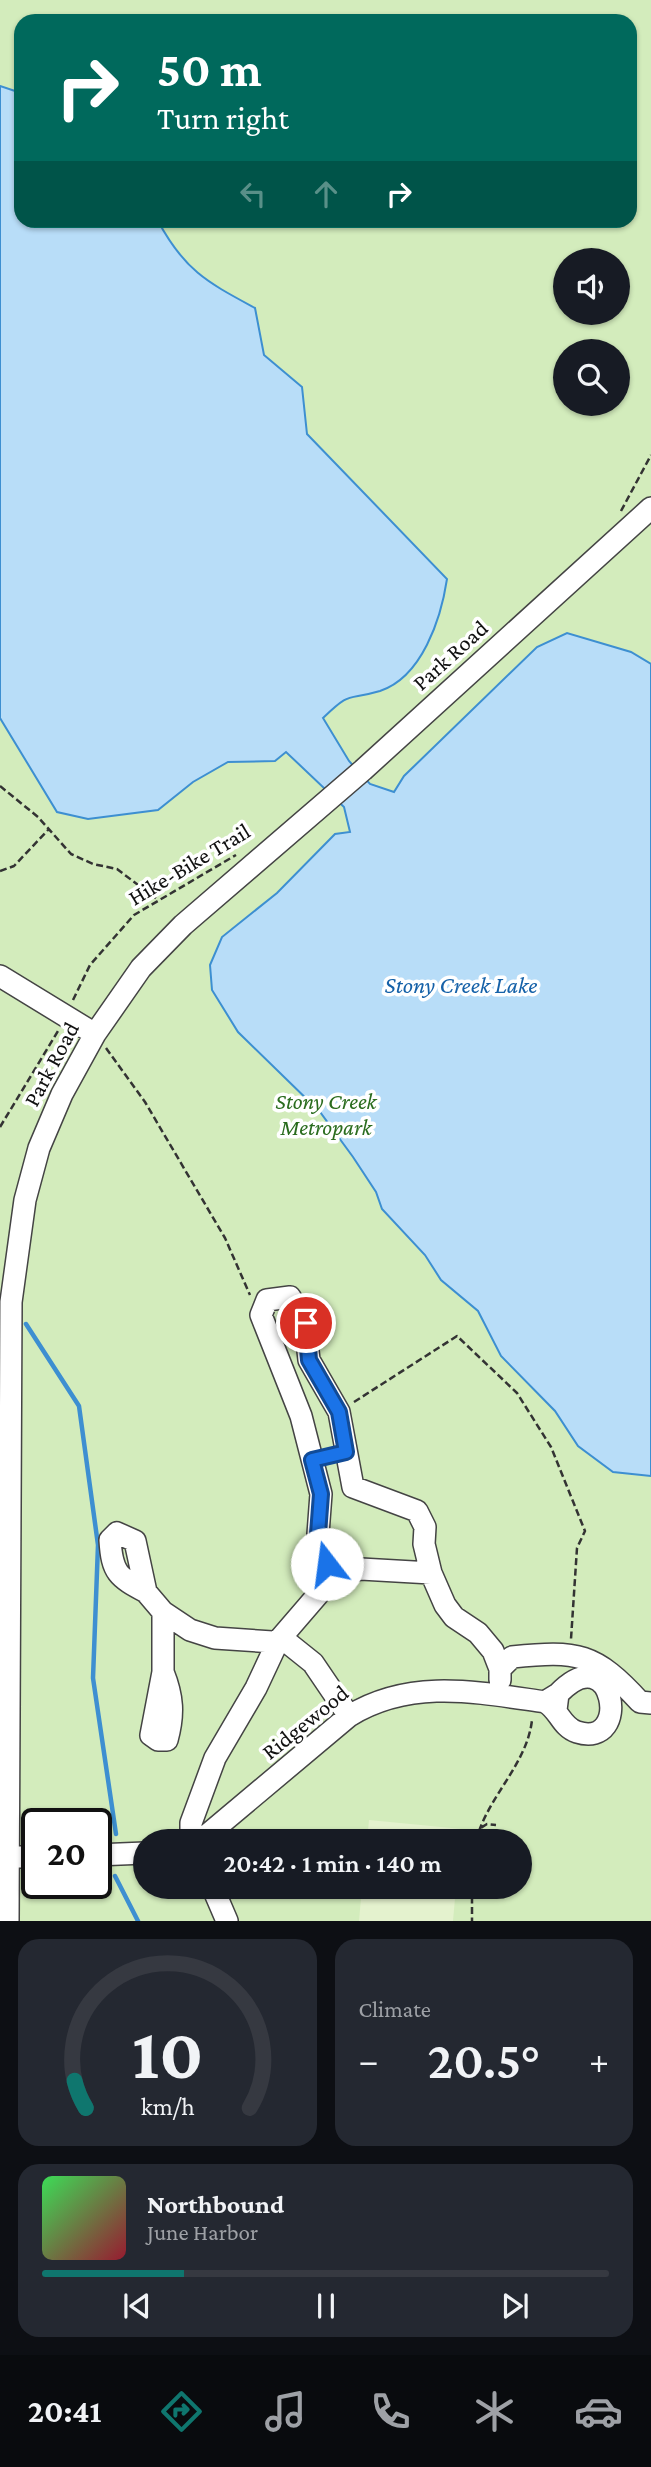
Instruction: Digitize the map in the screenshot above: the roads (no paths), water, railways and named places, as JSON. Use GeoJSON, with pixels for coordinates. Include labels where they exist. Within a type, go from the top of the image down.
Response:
{"type":"FeatureCollection","features":[{"type":"Feature","properties":{"kind":"street","name":"Park Road"},"geometry":{"type":"LineString","coordinates":[[8,1921],[11,1302],[25,1200],[39,1148],[62,1094],[95,1034],[141,968],[183,925],[363,770],[651,508]]}},
{"type":"Feature","properties":{"kind":"street"},"geometry":{"type":"LineString","coordinates":[[0,976],[95,1034]]}},
{"type":"Feature","properties":{"kind":"street"},"geometry":{"type":"LineString","coordinates":[[334,1576],[318,1534],[321,1494],[301,1416],[261,1315],[267,1300],[289,1297],[306,1323],[309,1360],[339,1412],[353,1487],[416,1511],[425,1527],[424,1544],[431,1573],[454,1617],[478,1633],[502,1659],[498,1696]]}},
{"type":"Feature","properties":{"kind":"street"},"geometry":{"type":"LineString","coordinates":[[312,1460],[346,1452]]}},
{"type":"Feature","properties":{"kind":"street"},"geometry":{"type":"LineString","coordinates":[[191,1829],[215,1758],[256,1688],[278,1641],[334,1576],[361,1569],[431,1573]]}},
{"type":"Feature","properties":{"kind":"street"},"geometry":{"type":"LineString","coordinates":[[146,1592],[163,1612],[190,1630],[215,1638],[288,1643],[313,1663],[349,1716]]}},
{"type":"Feature","properties":{"kind":"street"},"geometry":{"type":"LineString","coordinates":[[163,1612],[163,1672]]}},
{"type":"Feature","properties":{"kind":"street"},"geometry":{"type":"LineString","coordinates":[[502,1659],[546,1653],[587,1658],[611,1671],[640,1702],[651,1703]]}},
{"type":"Feature","properties":{"kind":"street","name":"Ridgewood"},"geometry":{"type":"LineString","coordinates":[[214,1829],[349,1716],[372,1702],[397,1694],[425,1690],[553,1702]]}},
{"type":"Feature","properties":{"kind":"street"},"geometry":{"type":"LineString","coordinates":[[112,1854],[133,1853]]}},
{"type":"Feature","properties":{"kind":"street"},"geometry":{"type":"LineString","coordinates":[[10,1857],[21,1857]]}},
{"type":"Feature","properties":{"kind":"street"},"geometry":{"type":"LineString","coordinates":[[218,1899],[227,1921]]}},
{"type":"Feature","properties":{"kind":"water","name":"Stony Creek Lake"},"geometry":{"type":"Polygon","coordinates":[[[0,86],[14,91],[14,228],[162,228],[178,252],[199,274],[255,308],[264,355],[302,387],[307,434],[447,579],[440,611],[427,645],[407,673],[395,684],[380,691],[339,703],[323,718],[349,761],[370,784],[394,792],[404,776],[537,647],[567,633],[631,652],[651,664],[651,1476],[613,1472],[578,1446],[555,1411],[501,1356],[478,1311],[441,1280],[425,1255],[382,1209],[376,1192],[320,1112],[238,1032],[212,990],[210,965],[222,937],[277,893],[335,834],[350,832],[344,807],[286,752],[275,761],[228,762],[193,782],[158,810],[88,819],[57,812],[0,718],[0,86]]]}},
{"type":"Feature","properties":{"kind":"waterway"},"geometry":{"type":"LineString","coordinates":[[26,1324],[79,1406],[98,1545],[93,1678],[116,1834]]}},
{"type":"Feature","properties":{"kind":"waterway"},"geometry":{"type":"LineString","coordinates":[[115,1876],[138,1921]]}},
{"type":"Feature","properties":{"kind":"park label","name":"Stony Creek Metropark"},"geometry":{"type":"Point","coordinates":[326,1114]}}]}
